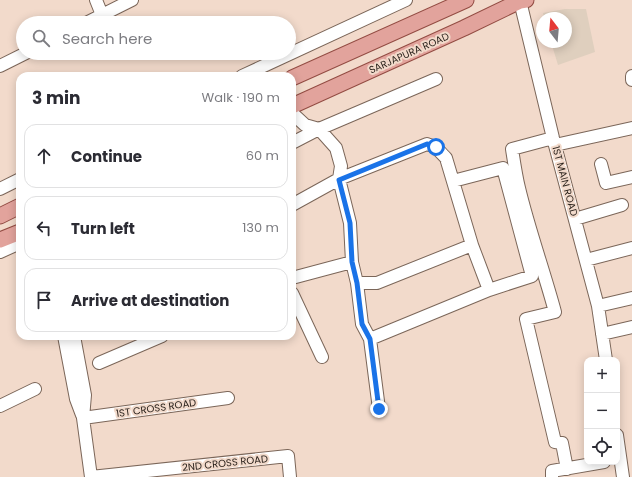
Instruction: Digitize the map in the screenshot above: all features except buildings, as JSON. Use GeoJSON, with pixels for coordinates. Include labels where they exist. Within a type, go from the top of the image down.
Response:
{"type":"FeatureCollection","features":[{"type":"Feature","properties":{"kind":"main road","name":"SARJAPURA ROAD"},"geometry":{"type":"LineString","coordinates":[[296,104],[523,1]]}},
{"type":"Feature","properties":{"kind":"main road"},"geometry":{"type":"LineString","coordinates":[[296,76],[460,2],[464,28]]}},
{"type":"Feature","properties":{"kind":"main road"},"geometry":{"type":"LineString","coordinates":[[0,216],[16,208]]}},
{"type":"Feature","properties":{"kind":"main road"},"geometry":{"type":"LineString","coordinates":[[0,240],[16,234]]}},
{"type":"Feature","properties":{"kind":"street"},"geometry":{"type":"LineString","coordinates":[[96,0],[102,15],[132,0]]}},
{"type":"Feature","properties":{"kind":"street"},"geometry":{"type":"LineString","coordinates":[[296,51],[406,0]]}},
{"type":"Feature","properties":{"kind":"street","name":"1ST MAIN ROAD"},"geometry":{"type":"LineString","coordinates":[[523,1],[554,141],[598,306],[606,357]]}},
{"type":"Feature","properties":{"kind":"street"},"geometry":{"type":"LineString","coordinates":[[0,66],[16,58]]}},
{"type":"Feature","properties":{"kind":"street"},"geometry":{"type":"LineString","coordinates":[[251,72],[277,60]]}},
{"type":"Feature","properties":{"kind":"street"},"geometry":{"type":"LineString","coordinates":[[632,76],[632,80]]}},
{"type":"Feature","properties":{"kind":"street"},"geometry":{"type":"LineString","coordinates":[[296,141],[436,79]]}},
{"type":"Feature","properties":{"kind":"street"},"geometry":{"type":"LineString","coordinates":[[296,117],[305,125],[320,130],[336,148],[341,166],[339,180],[350,223],[352,262],[357,283],[362,324],[370,339],[379,409]]}},
{"type":"Feature","properties":{"kind":"street"},"geometry":{"type":"LineString","coordinates":[[567,469],[562,443],[555,442],[526,319],[555,312],[519,187],[512,149],[632,128]]}},
{"type":"Feature","properties":{"kind":"street"},"geometry":{"type":"LineString","coordinates":[[296,203],[339,180],[427,144],[432,145],[436,147],[446,158],[472,245],[489,290]]}},
{"type":"Feature","properties":{"kind":"street"},"geometry":{"type":"LineString","coordinates":[[601,164],[606,183],[632,177]]}},
{"type":"Feature","properties":{"kind":"street"},"geometry":{"type":"LineString","coordinates":[[370,339],[489,290],[532,276],[503,168],[453,181]]}},
{"type":"Feature","properties":{"kind":"street"},"geometry":{"type":"LineString","coordinates":[[0,188],[16,181]]}},
{"type":"Feature","properties":{"kind":"street"},"geometry":{"type":"LineString","coordinates":[[575,219],[622,205]]}},
{"type":"Feature","properties":{"kind":"street"},"geometry":{"type":"LineString","coordinates":[[0,252],[16,245]]}},
{"type":"Feature","properties":{"kind":"street"},"geometry":{"type":"LineString","coordinates":[[357,283],[377,283],[472,245]]}},
{"type":"Feature","properties":{"kind":"street"},"geometry":{"type":"LineString","coordinates":[[586,260],[632,248]]}},
{"type":"Feature","properties":{"kind":"street"},"geometry":{"type":"LineString","coordinates":[[296,275],[352,262]]}},
{"type":"Feature","properties":{"kind":"street"},"geometry":{"type":"LineString","coordinates":[[598,306],[632,298]]}},
{"type":"Feature","properties":{"kind":"street"},"geometry":{"type":"LineString","coordinates":[[296,302],[322,357]]}},
{"type":"Feature","properties":{"kind":"street"},"geometry":{"type":"LineString","coordinates":[[602,334],[632,328]]}},
{"type":"Feature","properties":{"kind":"street"},"geometry":{"type":"LineString","coordinates":[[65,340],[76,399],[83,418],[91,477]]}},
{"type":"Feature","properties":{"kind":"street"},"geometry":{"type":"LineString","coordinates":[[75,340],[85,395],[83,418]]}},
{"type":"Feature","properties":{"kind":"street"},"geometry":{"type":"LineString","coordinates":[[99,363],[153,340]]}},
{"type":"Feature","properties":{"kind":"street"},"geometry":{"type":"LineString","coordinates":[[0,406],[35,389]]}},
{"type":"Feature","properties":{"kind":"street","name":"1ST CROSS ROAD"},"geometry":{"type":"LineString","coordinates":[[83,418],[228,398]]}},
{"type":"Feature","properties":{"kind":"street"},"geometry":{"type":"LineString","coordinates":[[620,446],[623,458],[623,477]]}},
{"type":"Feature","properties":{"kind":"street","name":"2ND CROSS ROAD"},"geometry":{"type":"LineString","coordinates":[[91,477],[288,456],[290,477]]}},
{"type":"Feature","properties":{"kind":"street"},"geometry":{"type":"LineString","coordinates":[[552,477],[552,471],[588,465]]}},
{"type":"Feature","properties":{"kind":"shaded area"},"geometry":{"type":"Polygon","coordinates":[[[565,9],[586,9],[595,52],[558,65],[553,48],[572,48],[572,12],[548,12],[565,9]]]}},
{"type":"Feature","properties":{"kind":"route"},"geometry":{"type":"LineString","coordinates":[[379,409],[370,339],[362,324],[357,283],[352,262],[350,223],[339,180],[427,144],[436,147]]}}]}
